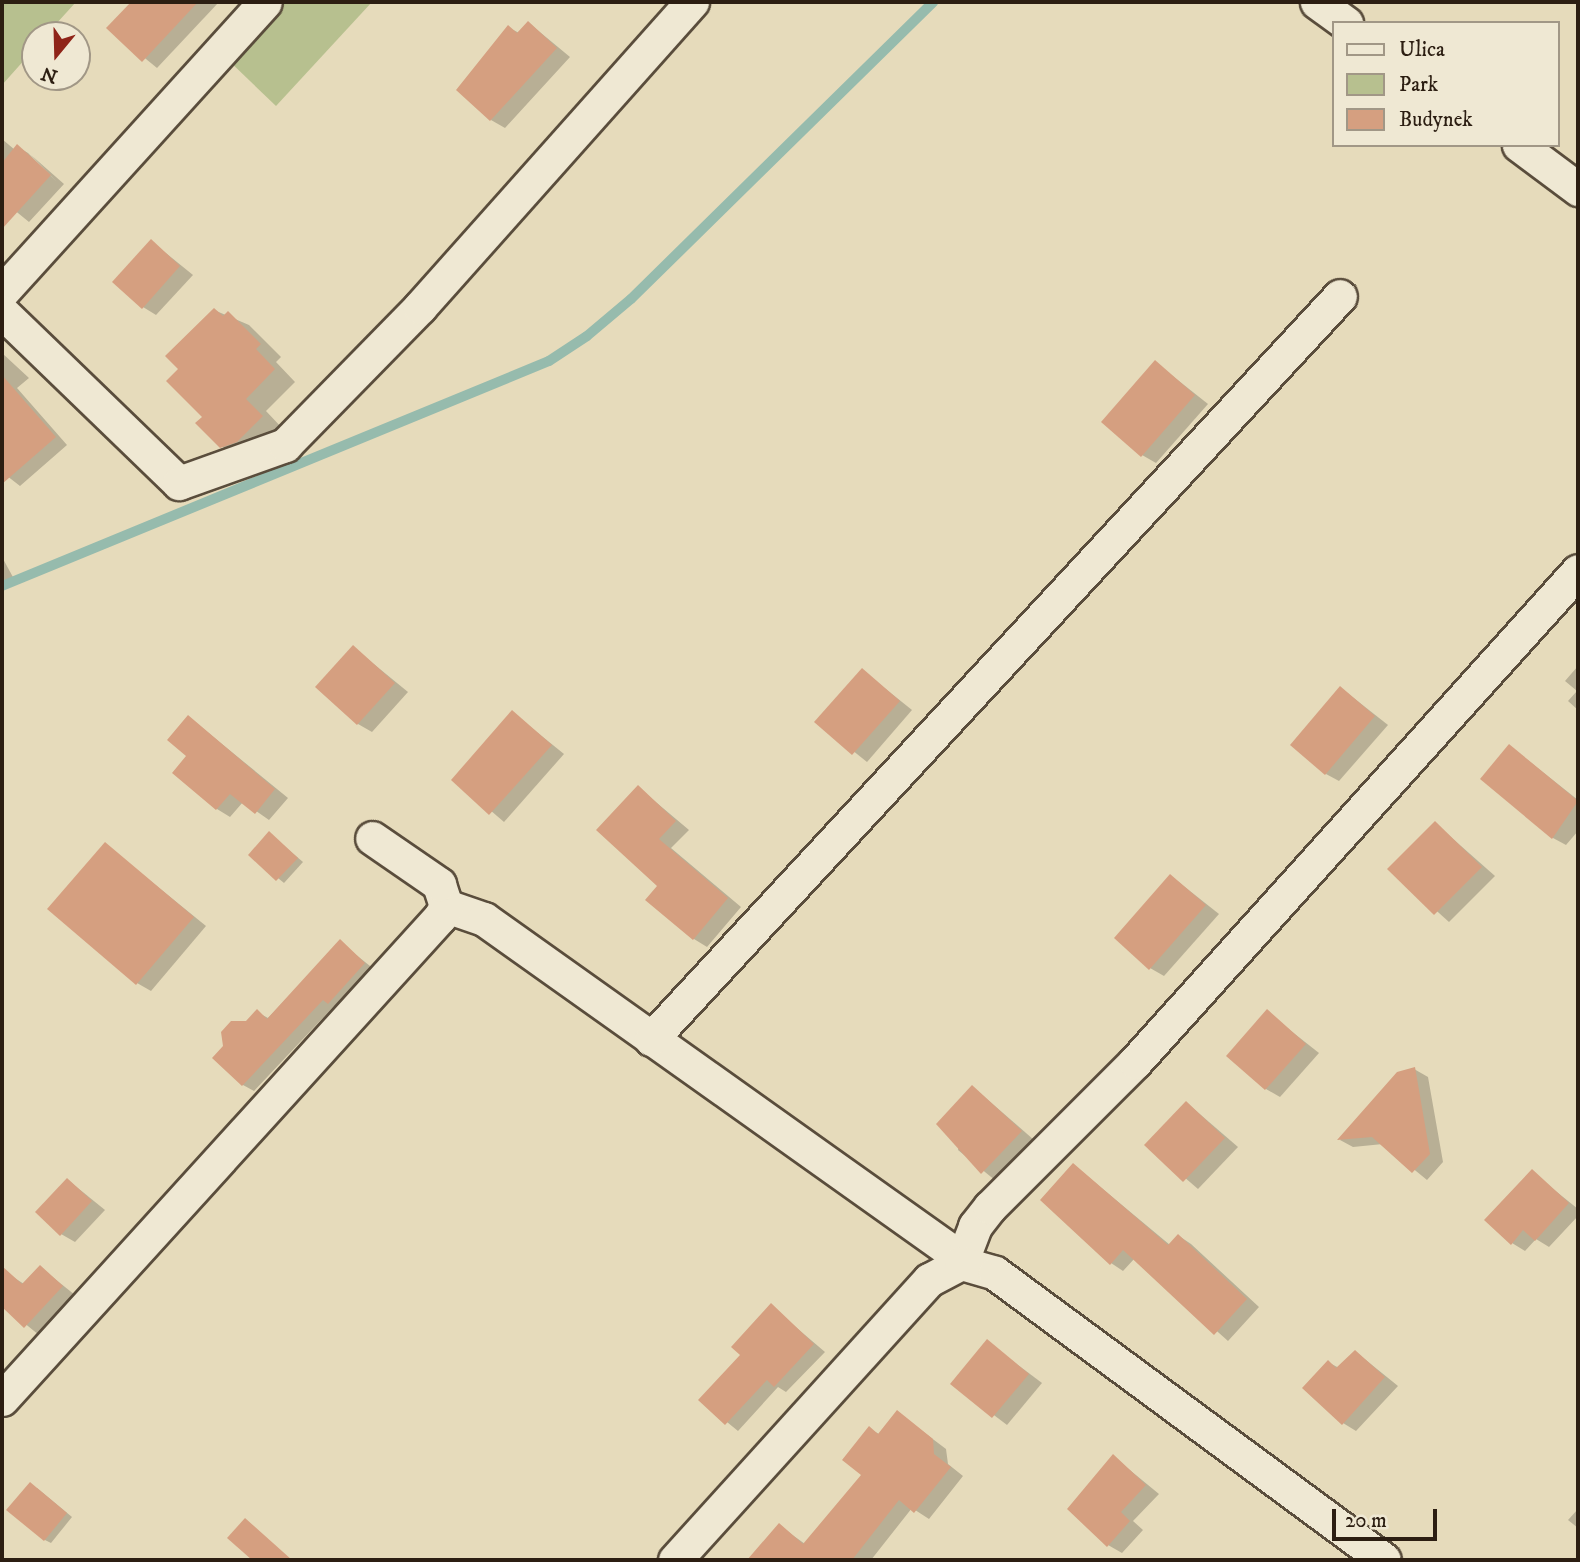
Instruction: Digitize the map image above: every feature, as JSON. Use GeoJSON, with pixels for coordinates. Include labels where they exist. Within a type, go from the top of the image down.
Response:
{"type":"FeatureCollection","features":[{"type":"Feature","properties":{"kind":"street"},"geometry":{"type":"LineString","coordinates":[[2,292],[265,2]]}},
{"type":"Feature","properties":{"kind":"street"},"geometry":{"type":"LineString","coordinates":[[2,312],[179,483],[285,445],[420,307],[692,2]]}},
{"type":"Feature","properties":{"kind":"street"},"geometry":{"type":"LineString","coordinates":[[1317,2],[1343,21]]}},
{"type":"Feature","properties":{"kind":"street"},"geometry":{"type":"LineString","coordinates":[[1521,147],[1578,189]]}},
{"type":"Feature","properties":{"kind":"street"},"geometry":{"type":"LineString","coordinates":[[651,1039],[1340,296]]}},
{"type":"Feature","properties":{"kind":"street"},"geometry":{"type":"LineString","coordinates":[[675,1560],[929,1280],[961,1263],[975,1226],[990,1207],[1135,1062],[1578,571]]}},
{"type":"Feature","properties":{"kind":"street"},"geometry":{"type":"LineString","coordinates":[[372,838],[439,884],[446,906]]}},
{"type":"Feature","properties":{"kind":"street"},"geometry":{"type":"LineString","coordinates":[[2,1399],[446,906],[459,906],[484,919],[951,1251],[961,1263],[995,1273],[1384,1560]]}},
{"type":"Feature","properties":{"kind":"green space"},"geometry":{"type":"Polygon","coordinates":[[[2,2],[76,2],[59,21],[21,21],[21,64],[2,85],[2,2]]]}},
{"type":"Feature","properties":{"kind":"green space"},"geometry":{"type":"Polygon","coordinates":[[[279,2],[372,2],[276,106],[226,58],[279,2]]]}},
{"type":"Feature","properties":{"kind":"building"},"geometry":{"type":"Polygon","coordinates":[[[131,2],[198,2],[142,62],[106,28],[131,2]]]}},
{"type":"Feature","properties":{"kind":"building"},"geometry":{"type":"Polygon","coordinates":[[[528,21],[557,48],[490,121],[456,90],[508,25],[517,33],[528,21]]]}},
{"type":"Feature","properties":{"kind":"building"},"geometry":{"type":"Polygon","coordinates":[[[17,144],[51,175],[2,229],[2,163],[17,144]]]}},
{"type":"Feature","properties":{"kind":"building"},"geometry":{"type":"Polygon","coordinates":[[[151,239],[180,266],[142,309],[112,282],[151,239]]]}},
{"type":"Feature","properties":{"kind":"building"},"geometry":{"type":"Polygon","coordinates":[[[214,308],[223,316],[228,311],[261,344],[256,349],[275,369],[246,399],[263,416],[237,442],[220,448],[195,423],[202,417],[166,381],[178,369],[165,356],[214,308]]]}},
{"type":"Feature","properties":{"kind":"building"},"geometry":{"type":"Polygon","coordinates":[[[1155,360],[1195,395],[1141,457],[1101,422],[1155,360]]]}},
{"type":"Feature","properties":{"kind":"building"},"geometry":{"type":"Polygon","coordinates":[[[2,375],[56,437],[2,484],[2,375]]]}},
{"type":"Feature","properties":{"kind":"building"},"geometry":{"type":"Polygon","coordinates":[[[353,645],[395,683],[357,725],[315,687],[353,645]]]}},
{"type":"Feature","properties":{"kind":"building"},"geometry":{"type":"Polygon","coordinates":[[[862,668],[900,701],[852,755],[814,722],[862,668]]]}},
{"type":"Feature","properties":{"kind":"building"},"geometry":{"type":"Polygon","coordinates":[[[1340,686],[1375,716],[1325,775],[1290,745],[1340,686]]]}},
{"type":"Feature","properties":{"kind":"building"},"geometry":{"type":"Polygon","coordinates":[[[512,710],[552,745],[489,815],[451,780],[512,710]]]}},
{"type":"Feature","properties":{"kind":"building"},"geometry":{"type":"Polygon","coordinates":[[[188,715],[275,789],[255,814],[230,794],[216,810],[172,773],[186,756],[167,740],[188,715]]]}},
{"type":"Feature","properties":{"kind":"building"},"geometry":{"type":"Polygon","coordinates":[[[1509,744],[1578,801],[1552,839],[1480,779],[1509,744]]]}},
{"type":"Feature","properties":{"kind":"building"},"geometry":{"type":"Polygon","coordinates":[[[638,785],[676,821],[659,839],[728,898],[693,940],[645,900],[657,886],[596,830],[638,785]]]}},
{"type":"Feature","properties":{"kind":"building"},"geometry":{"type":"Polygon","coordinates":[[[1435,821],[1482,867],[1434,915],[1387,869],[1435,821]]]}},
{"type":"Feature","properties":{"kind":"building"},"geometry":{"type":"Polygon","coordinates":[[[269,831],[298,858],[276,881],[248,855],[269,831]]]}},
{"type":"Feature","properties":{"kind":"building"},"geometry":{"type":"Polygon","coordinates":[[[105,842],[194,917],[136,985],[47,909],[105,842]]]}},
{"type":"Feature","properties":{"kind":"building"},"geometry":{"type":"Polygon","coordinates":[[[1170,874],[1206,905],[1149,970],[1114,938],[1170,874]]]}},
{"type":"Feature","properties":{"kind":"building"},"geometry":{"type":"Polygon","coordinates":[[[340,939],[365,963],[328,1004],[323,1000],[242,1086],[212,1058],[223,1046],[221,1032],[231,1021],[246,1021],[257,1009],[267,1019],[340,939]]]}},
{"type":"Feature","properties":{"kind":"building"},"geometry":{"type":"Polygon","coordinates":[[[1267,1009],[1306,1044],[1265,1090],[1226,1056],[1267,1009]]]}},
{"type":"Feature","properties":{"kind":"building"},"geometry":{"type":"Polygon","coordinates":[[[1415,1067],[1430,1154],[1412,1173],[1372,1137],[1337,1140],[1397,1072],[1415,1067]]]}},
{"type":"Feature","properties":{"kind":"building"},"geometry":{"type":"Polygon","coordinates":[[[972,1085],[1022,1131],[981,1174],[936,1124],[972,1085]]]}},
{"type":"Feature","properties":{"kind":"building"},"geometry":{"type":"Polygon","coordinates":[[[1186,1101],[1225,1138],[1183,1182],[1144,1145],[1186,1101]]]}},
{"type":"Feature","properties":{"kind":"building"},"geometry":{"type":"Polygon","coordinates":[[[1073,1163],[1168,1245],[1178,1234],[1247,1299],[1214,1335],[1123,1250],[1110,1265],[1040,1200],[1073,1163]]]}},
{"type":"Feature","properties":{"kind":"building"},"geometry":{"type":"Polygon","coordinates":[[[1532,1169],[1569,1203],[1535,1241],[1523,1230],[1511,1245],[1484,1220],[1532,1169]]]}},
{"type":"Feature","properties":{"kind":"building"},"geometry":{"type":"Polygon","coordinates":[[[67,1178],[92,1201],[60,1236],[35,1212],[67,1178]]]}},
{"type":"Feature","properties":{"kind":"building"},"geometry":{"type":"Polygon","coordinates":[[[40,1265],[63,1286],[24,1328],[2,1307],[2,1266],[22,1284],[40,1265]]]}},
{"type":"Feature","properties":{"kind":"building"},"geometry":{"type":"Polygon","coordinates":[[[771,1303],[814,1344],[774,1387],[767,1380],[725,1425],[698,1400],[740,1355],[731,1347],[771,1303]]]}},
{"type":"Feature","properties":{"kind":"building"},"geometry":{"type":"Polygon","coordinates":[[[987,1339],[1029,1374],[992,1418],[950,1384],[987,1339]]]}},
{"type":"Feature","properties":{"kind":"building"},"geometry":{"type":"Polygon","coordinates":[[[1355,1350],[1385,1377],[1342,1425],[1302,1388],[1328,1360],[1336,1368],[1355,1350]]]}},
{"type":"Feature","properties":{"kind":"building"},"geometry":{"type":"Polygon","coordinates":[[[897,1410],[933,1439],[934,1454],[951,1467],[914,1513],[899,1500],[852,1560],[747,1560],[779,1523],[803,1544],[861,1475],[842,1460],[869,1426],[878,1434],[897,1410]]]}},
{"type":"Feature","properties":{"kind":"building"},"geometry":{"type":"Polygon","coordinates":[[[1113,1454],[1146,1485],[1121,1512],[1130,1521],[1107,1547],[1067,1509],[1113,1454]]]}},
{"type":"Feature","properties":{"kind":"building"},"geometry":{"type":"Polygon","coordinates":[[[30,1482],[67,1513],[44,1541],[6,1510],[30,1482]]]}},
{"type":"Feature","properties":{"kind":"building"},"geometry":{"type":"Polygon","coordinates":[[[245,1518],[292,1560],[252,1560],[227,1538],[245,1518]]]}},
{"type":"Feature","properties":{"kind":"waterway"},"geometry":{"type":"LineString","coordinates":[[2,586],[549,361],[587,336],[631,299],[933,2]]}}]}
